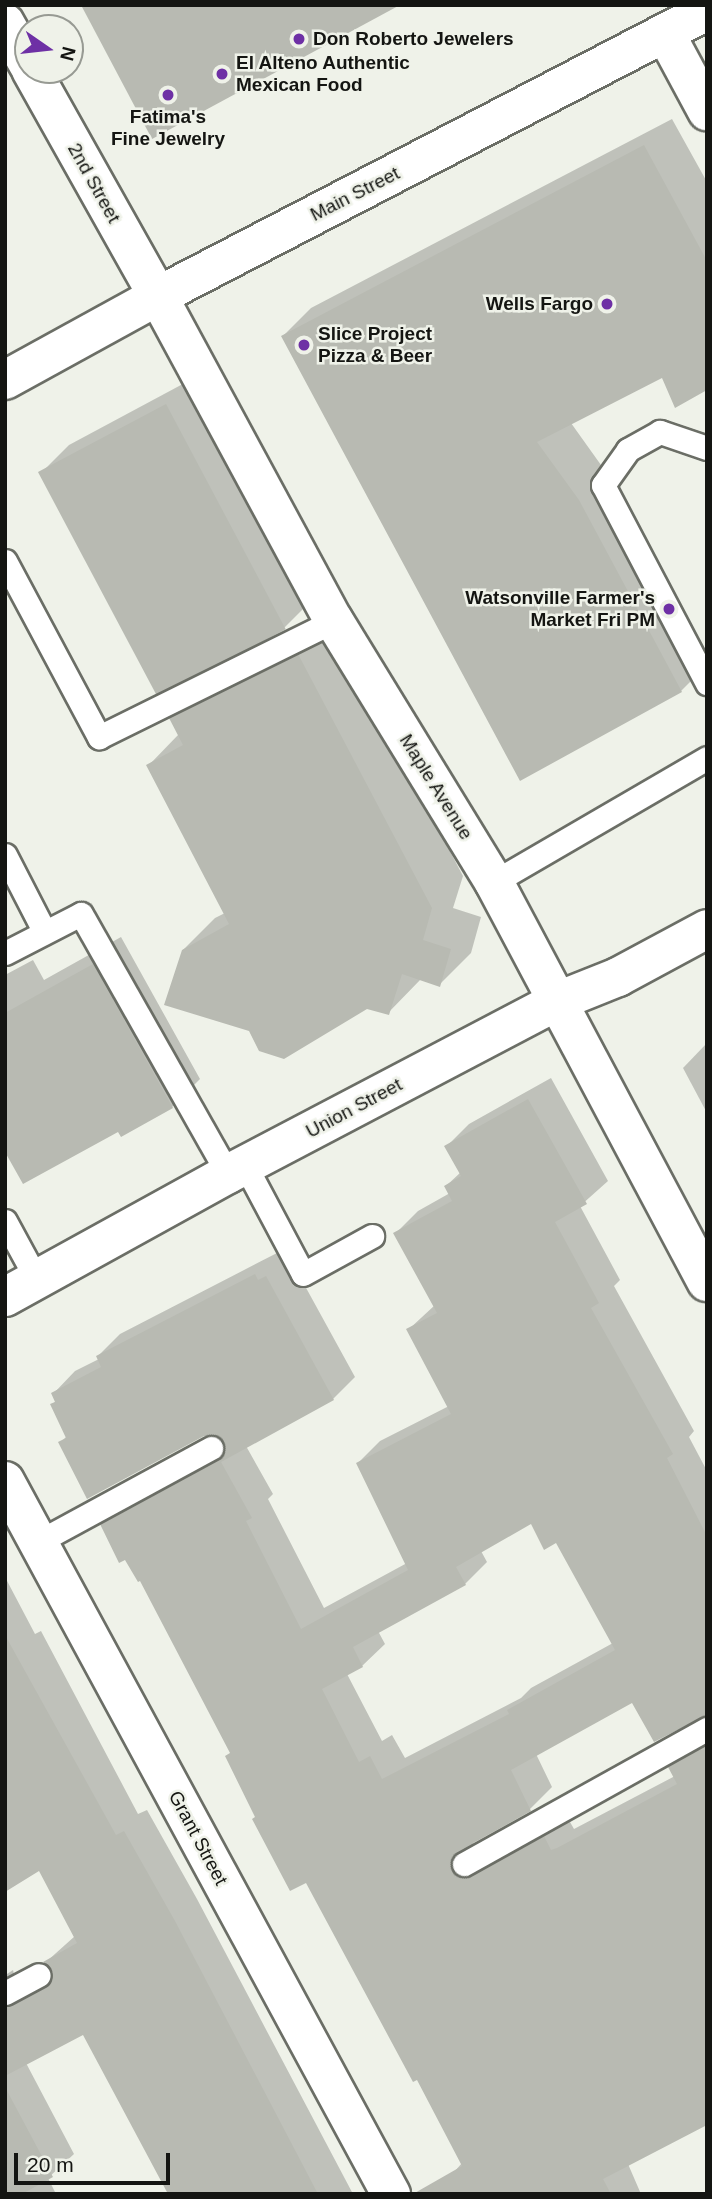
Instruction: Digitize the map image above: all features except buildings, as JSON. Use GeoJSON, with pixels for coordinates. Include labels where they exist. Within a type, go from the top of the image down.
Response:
{"type":"FeatureCollection","features":[{"type":"Feature","properties":{"kind":"street","name":"Main Street"},"geometry":{"type":"LineString","coordinates":[[5,380],[158,296],[707,11]]}},
{"type":"Feature","properties":{"kind":"street"},"geometry":{"type":"LineString","coordinates":[[5,23],[14,39]]}},
{"type":"Feature","properties":{"kind":"street"},"geometry":{"type":"LineString","coordinates":[[665,33],[707,111]]}},
{"type":"Feature","properties":{"kind":"street","name":"2nd Street"},"geometry":{"type":"LineString","coordinates":[[39,84],[158,296]]}},
{"type":"Feature","properties":{"kind":"street","name":"Maple Avenue"},"geometry":{"type":"LineString","coordinates":[[158,296],[334,621],[494,882],[707,1282]]}},
{"type":"Feature","properties":{"kind":"street","name":"Union Street"},"geometry":{"type":"LineString","coordinates":[[20,1287],[558,1001],[618,977],[707,929]]}},
{"type":"Feature","properties":{"kind":"street","name":"Grant Street"},"geometry":{"type":"LineString","coordinates":[[5,1481],[391,2194]]}},
{"type":"Feature","properties":{"kind":"lane"},"geometry":{"type":"LineString","coordinates":[[707,448],[660,432],[628,450],[603,485],[707,683]]}},
{"type":"Feature","properties":{"kind":"lane"},"geometry":{"type":"LineString","coordinates":[[5,561],[99,737],[334,621]]}},
{"type":"Feature","properties":{"kind":"lane"},"geometry":{"type":"LineString","coordinates":[[494,882],[707,758]]}},
{"type":"Feature","properties":{"kind":"lane"},"geometry":{"type":"LineString","coordinates":[[5,855],[44,931]]}},
{"type":"Feature","properties":{"kind":"lane"},"geometry":{"type":"LineString","coordinates":[[5,953],[81,914],[236,1170],[303,1274],[372,1236]]}},
{"type":"Feature","properties":{"kind":"lane"},"geometry":{"type":"LineString","coordinates":[[5,1221],[20,1287]]}},
{"type":"Feature","properties":{"kind":"lane"},"geometry":{"type":"LineString","coordinates":[[38,1542],[211,1448]]}},
{"type":"Feature","properties":{"kind":"lane"},"geometry":{"type":"LineString","coordinates":[[464,1864],[707,1729]]}},
{"type":"Feature","properties":{"kind":"lane"},"geometry":{"type":"LineString","coordinates":[[5,1993],[39,1975]]}},
{"type":"Feature","properties":{"kind":"place","name":"Don Roberto Jewelers"},"geometry":{"type":"Point","coordinates":[299,39]}},
{"type":"Feature","properties":{"kind":"place","name":"El Alteno Authentic Mexican Food"},"geometry":{"type":"Point","coordinates":[222,74]}},
{"type":"Feature","properties":{"kind":"place","name":"Fatima's Fine Jewelry"},"geometry":{"type":"Point","coordinates":[168,95]}},
{"type":"Feature","properties":{"kind":"place","name":"Wells Fargo"},"geometry":{"type":"Point","coordinates":[607,304]}},
{"type":"Feature","properties":{"kind":"place","name":"Slice Project Pizza & Beer"},"geometry":{"type":"Point","coordinates":[304,345]}},
{"type":"Feature","properties":{"kind":"place","name":"Watsonville Farmer's Market Fri PM"},"geometry":{"type":"Point","coordinates":[669,609]}}]}
